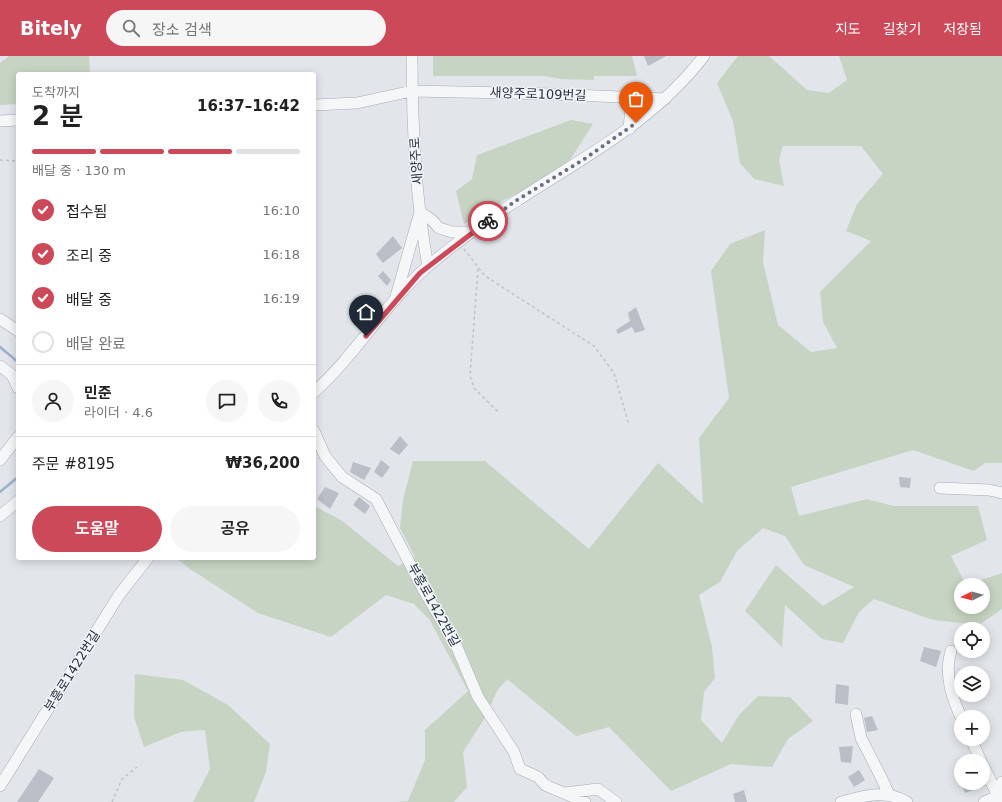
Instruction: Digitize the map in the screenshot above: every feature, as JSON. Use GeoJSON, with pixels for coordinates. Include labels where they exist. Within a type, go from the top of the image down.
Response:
{"type":"FeatureCollection","features":[{"type":"Feature","properties":{"kind":"street","name":"새양주로"},"geometry":{"type":"LineString","coordinates":[[412,56],[415,167],[428,266]]}},
{"type":"Feature","properties":{"kind":"street"},"geometry":{"type":"LineString","coordinates":[[316,390],[330,378],[394,302],[428,266],[517,200],[583,160],[629,129],[665,99],[704,56]]}},
{"type":"Feature","properties":{"kind":"street","name":"새양주로109번길"},"geometry":{"type":"LineString","coordinates":[[316,105],[357,103],[412,91],[552,94],[665,99]]}},
{"type":"Feature","properties":{"kind":"street"},"geometry":{"type":"LineString","coordinates":[[621,97],[631,107],[629,129]]}},
{"type":"Feature","properties":{"kind":"street"},"geometry":{"type":"LineString","coordinates":[[0,121],[16,120]]}},
{"type":"Feature","properties":{"kind":"street"},"geometry":{"type":"LineString","coordinates":[[394,302],[420,212],[432,220],[439,228],[452,232],[472,232]]}},
{"type":"Feature","properties":{"kind":"street"},"geometry":{"type":"LineString","coordinates":[[0,319],[16,330]]}},
{"type":"Feature","properties":{"kind":"street"},"geometry":{"type":"LineString","coordinates":[[0,366],[12,375],[16,384]]}},
{"type":"Feature","properties":{"kind":"street","name":"부흥로1422번길"},"geometry":{"type":"LineString","coordinates":[[316,436],[325,456],[342,477],[376,499],[423,589],[456,645],[478,697],[514,752],[520,769],[538,777],[545,785],[585,802]]}},
{"type":"Feature","properties":{"kind":"street"},"geometry":{"type":"LineString","coordinates":[[0,460],[16,440]]}},
{"type":"Feature","properties":{"kind":"street"},"geometry":{"type":"LineString","coordinates":[[940,488],[989,490],[1002,493]]}},
{"type":"Feature","properties":{"kind":"street"},"geometry":{"type":"LineString","coordinates":[[0,516],[16,503]]}},
{"type":"Feature","properties":{"kind":"street","name":"부흥로1422번길"},"geometry":{"type":"LineString","coordinates":[[0,786],[119,595],[146,560]]}},
{"type":"Feature","properties":{"kind":"street"},"geometry":{"type":"LineString","coordinates":[[951,651],[947,664],[954,702],[958,710]]}},
{"type":"Feature","properties":{"kind":"street"},"geometry":{"type":"LineString","coordinates":[[856,714],[861,738],[889,796]]}},
{"type":"Feature","properties":{"kind":"street"},"geometry":{"type":"LineString","coordinates":[[990,781],[998,799]]}},
{"type":"Feature","properties":{"kind":"street"},"geometry":{"type":"LineString","coordinates":[[998,799],[1002,782]]}},
{"type":"Feature","properties":{"kind":"street"},"geometry":{"type":"LineString","coordinates":[[564,793],[598,789],[616,802]]}},
{"type":"Feature","properties":{"kind":"street"},"geometry":{"type":"LineString","coordinates":[[841,802],[873,794],[898,797],[907,802]]}},
{"type":"Feature","properties":{"kind":"street"},"geometry":{"type":"LineString","coordinates":[[984,802],[998,799]]}},
{"type":"Feature","properties":{"kind":"path"},"geometry":{"type":"LineString","coordinates":[[0,160],[16,161]]}},
{"type":"Feature","properties":{"kind":"path"},"geometry":{"type":"LineString","coordinates":[[459,242],[478,269],[485,276],[594,346],[614,373],[628,422]]}},
{"type":"Feature","properties":{"kind":"path"},"geometry":{"type":"LineString","coordinates":[[478,269],[470,376],[474,388],[498,412]]}},
{"type":"Feature","properties":{"kind":"path"},"geometry":{"type":"LineString","coordinates":[[112,802],[122,779],[136,767]]}},
{"type":"Feature","properties":{"kind":"green space"},"geometry":{"type":"Polygon","coordinates":[[[9,56],[89,56],[90,72],[16,72],[16,104],[0,105],[0,63],[9,56]]]}},
{"type":"Feature","properties":{"kind":"green space"},"geometry":{"type":"Polygon","coordinates":[[[433,56],[632,56],[637,76],[594,76],[594,80],[561,79],[544,76],[433,76],[433,56]]]}},
{"type":"Feature","properties":{"kind":"green space"},"geometry":{"type":"Polygon","coordinates":[[[738,56],[769,56],[807,90],[829,93],[847,80],[839,56],[1002,56],[1002,463],[985,463],[974,471],[913,450],[791,487],[799,516],[867,499],[893,506],[978,506],[987,540],[951,556],[962,578],[954,578],[954,614],[990,614],[990,578],[987,578],[1002,573],[1002,609],[983,622],[954,622],[933,620],[874,599],[859,612],[843,643],[822,639],[785,605],[782,647],[745,611],[776,565],[823,606],[854,587],[804,565],[785,536],[763,528],[737,551],[720,582],[699,595],[712,647],[715,678],[704,692],[701,720],[722,743],[739,715],[758,696],[790,697],[813,721],[788,739],[772,767],[731,764],[671,791],[609,727],[576,736],[507,679],[497,691],[486,716],[463,752],[467,787],[454,802],[397,802],[408,801],[425,760],[425,730],[468,691],[429,619],[414,604],[386,595],[331,637],[258,613],[179,560],[316,560],[316,507],[341,520],[398,566],[415,557],[400,528],[403,500],[413,461],[485,461],[589,549],[658,463],[703,504],[699,438],[729,398],[711,271],[730,244],[765,230],[763,262],[778,325],[811,352],[837,348],[823,322],[820,292],[871,241],[846,231],[857,204],[883,174],[861,146],[783,146],[779,160],[784,186],[754,179],[740,163],[733,121],[717,83],[738,56]]]}},
{"type":"Feature","properties":{"kind":"green space"},"geometry":{"type":"Polygon","coordinates":[[[571,120],[593,124],[563,171],[506,199],[464,224],[456,191],[472,179],[477,155],[571,120]]]}},
{"type":"Feature","properties":{"kind":"green space"},"geometry":{"type":"Polygon","coordinates":[[[135,674],[183,680],[228,705],[270,744],[266,772],[254,802],[193,802],[210,769],[205,730],[181,732],[144,747],[134,717],[135,674]]]}},
{"type":"Feature","properties":{"kind":"building"},"geometry":{"type":"Polygon","coordinates":[[[644,56],[666,56],[648,66],[644,56]]]}},
{"type":"Feature","properties":{"kind":"building"},"geometry":{"type":"Polygon","coordinates":[[[393,236],[402,248],[383,263],[376,254],[393,236]]]}},
{"type":"Feature","properties":{"kind":"building"},"geometry":{"type":"Polygon","coordinates":[[[383,271],[391,280],[387,286],[378,276],[383,271]]]}},
{"type":"Feature","properties":{"kind":"building"},"geometry":{"type":"Polygon","coordinates":[[[636,307],[645,330],[635,333],[632,327],[618,334],[616,330],[630,321],[628,313],[636,307]]]}},
{"type":"Feature","properties":{"kind":"building"},"geometry":{"type":"Polygon","coordinates":[[[400,436],[408,445],[399,455],[390,449],[400,436]]]}},
{"type":"Feature","properties":{"kind":"building"},"geometry":{"type":"Polygon","coordinates":[[[381,460],[390,467],[382,478],[374,472],[381,460]]]}},
{"type":"Feature","properties":{"kind":"building"},"geometry":{"type":"Polygon","coordinates":[[[353,462],[371,468],[364,480],[350,472],[353,462]]]}},
{"type":"Feature","properties":{"kind":"building"},"geometry":{"type":"Polygon","coordinates":[[[899,477],[911,478],[910,488],[900,487],[899,477]]]}},
{"type":"Feature","properties":{"kind":"building"},"geometry":{"type":"Polygon","coordinates":[[[325,487],[339,493],[330,509],[317,499],[325,487]]]}},
{"type":"Feature","properties":{"kind":"building"},"geometry":{"type":"Polygon","coordinates":[[[359,497],[370,506],[365,514],[353,505],[359,497]]]}},
{"type":"Feature","properties":{"kind":"building"},"geometry":{"type":"Polygon","coordinates":[[[924,647],[941,651],[936,667],[920,661],[924,647]]]}},
{"type":"Feature","properties":{"kind":"building"},"geometry":{"type":"Polygon","coordinates":[[[836,684],[849,686],[848,705],[835,703],[836,684]]]}},
{"type":"Feature","properties":{"kind":"building"},"geometry":{"type":"Polygon","coordinates":[[[872,716],[878,730],[867,732],[864,718],[872,716]]]}},
{"type":"Feature","properties":{"kind":"building"},"geometry":{"type":"Polygon","coordinates":[[[853,746],[851,763],[841,762],[839,747],[853,746]]]}},
{"type":"Feature","properties":{"kind":"building"},"geometry":{"type":"Polygon","coordinates":[[[39,769],[54,778],[38,802],[17,802],[39,769]]]}},
{"type":"Feature","properties":{"kind":"building"},"geometry":{"type":"Polygon","coordinates":[[[859,770],[865,780],[854,787],[848,777],[859,770]]]}},
{"type":"Feature","properties":{"kind":"building"},"geometry":{"type":"Polygon","coordinates":[[[744,790],[747,802],[735,802],[733,794],[744,790]]]}},
{"type":"Feature","properties":{"kind":"building"},"geometry":{"type":"Polygon","coordinates":[[[964,790],[974,790],[965,793],[964,790]]]}},
{"type":"Feature","properties":{"kind":"waterway"},"geometry":{"type":"LineString","coordinates":[[0,347],[16,360]]}},
{"type":"Feature","properties":{"kind":"waterway"},"geometry":{"type":"LineString","coordinates":[[0,492],[16,479]]}},
{"type":"Feature","properties":{"kind":"way so far"},"geometry":{"type":"LineString","coordinates":[[488,221],[517,200],[583,160],[636,123]]}},
{"type":"Feature","properties":{"kind":"route"},"geometry":{"type":"LineString","coordinates":[[366,336],[420,273],[488,221]]}}]}
